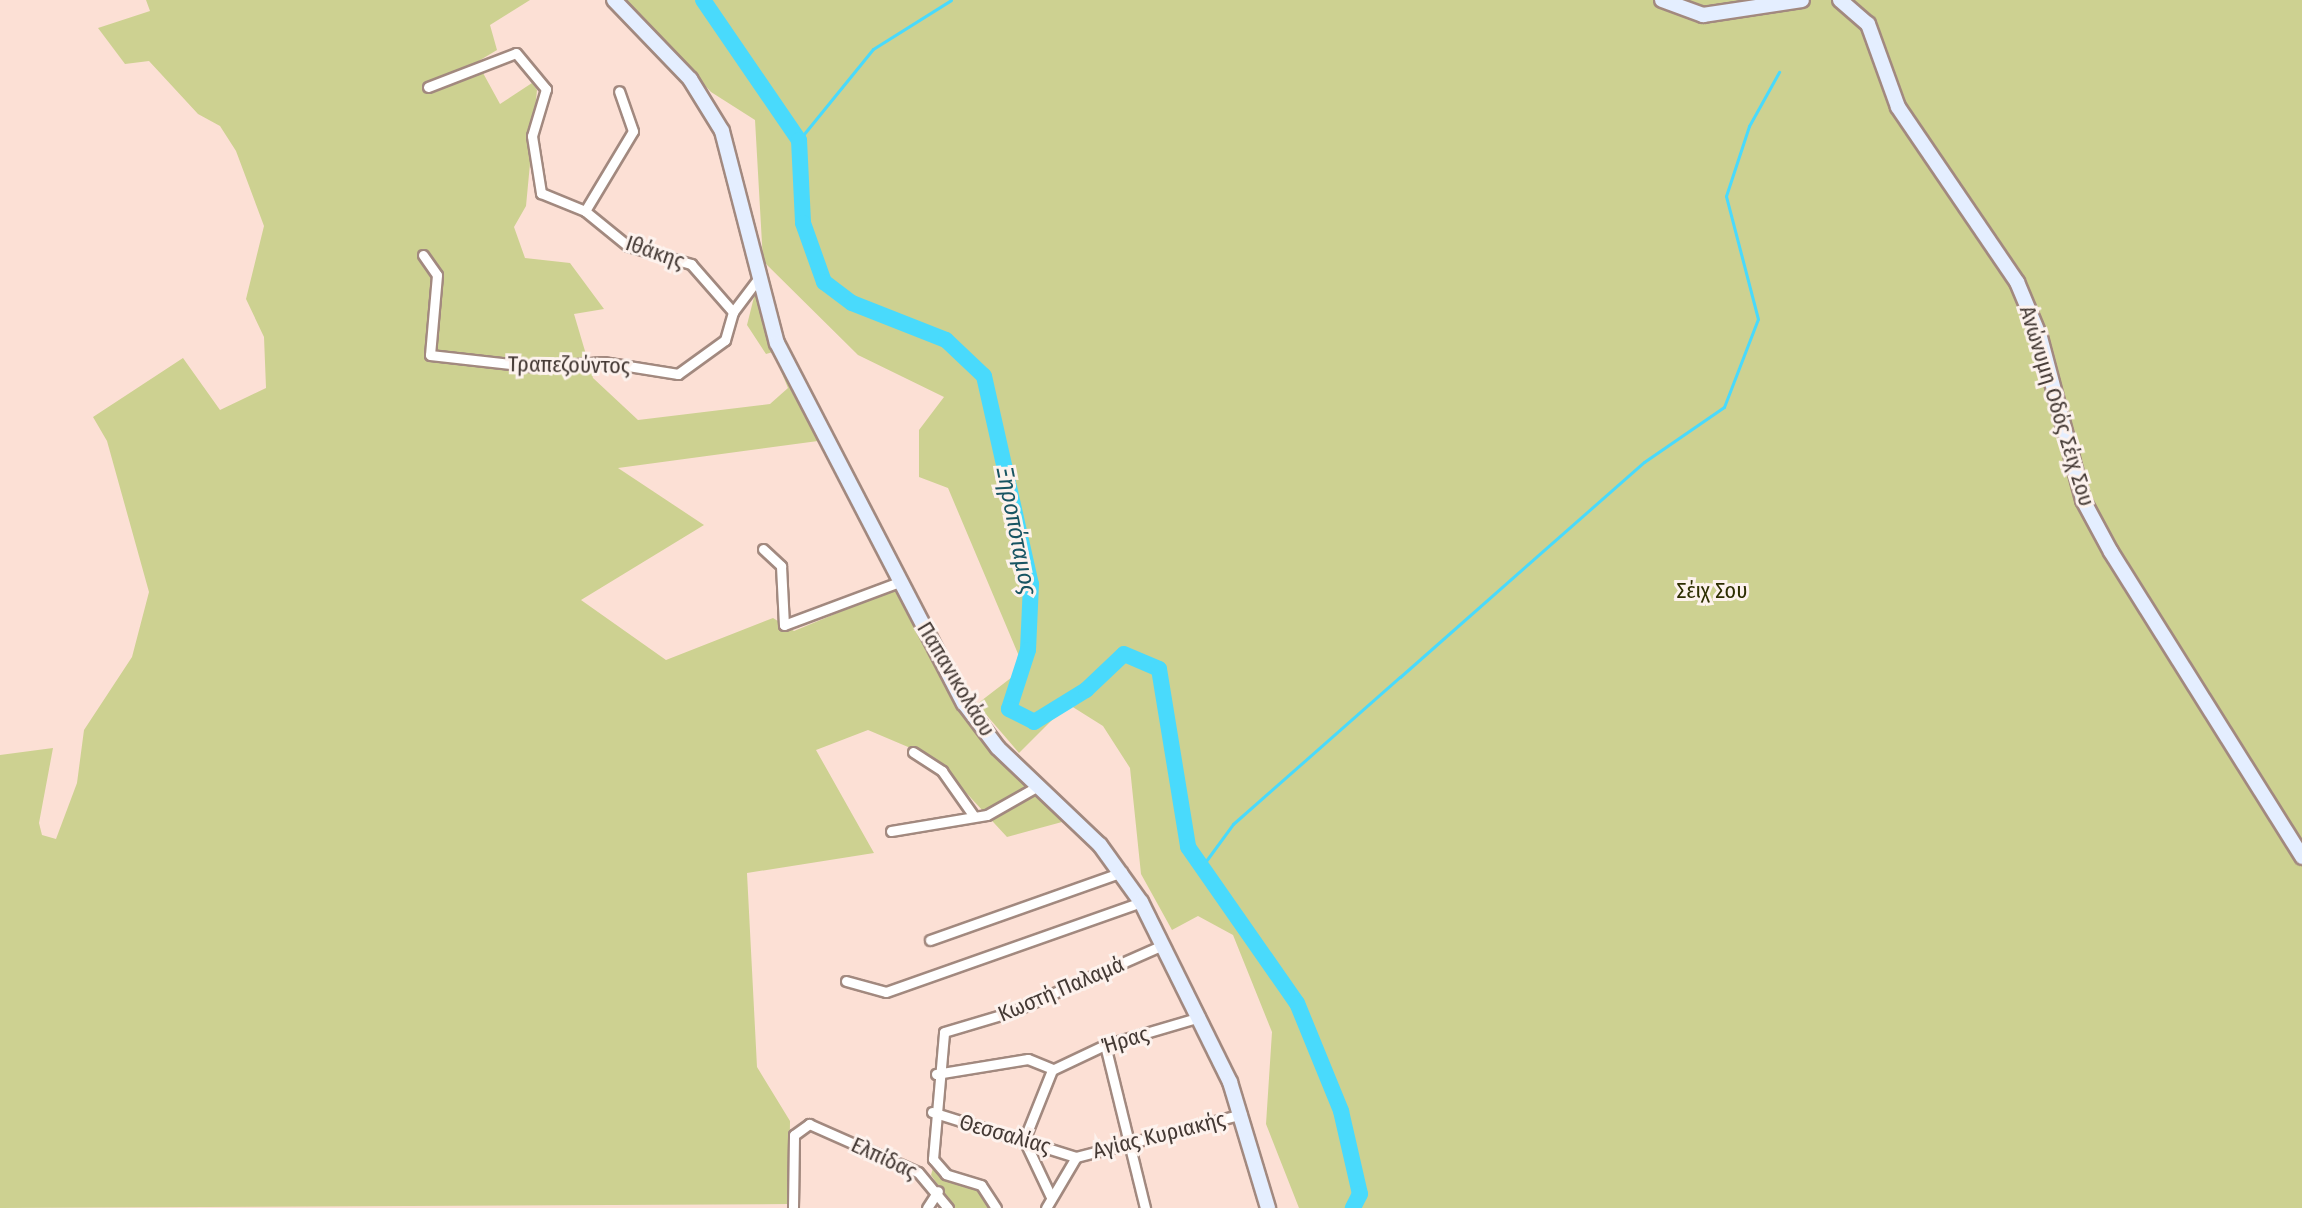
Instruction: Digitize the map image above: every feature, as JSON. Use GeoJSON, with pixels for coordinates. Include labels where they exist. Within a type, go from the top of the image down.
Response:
{"type":"FeatureCollection","features":[{"type":"Feature","properties":{"kind":"main road","name":"Παπανικολάου"},"geometry":{"type":"LineString","coordinates":[[614,0],[712,110],[729,151],[756,281],[785,360],[970,712],[1122,872],[1141,902],[1200,1017],[1242,1114],[1268,1208]]}},
{"type":"Feature","properties":{"kind":"main road"},"geometry":{"type":"LineString","coordinates":[[1662,0],[1703,15],[1802,0]]}},
{"type":"Feature","properties":{"kind":"main road","name":"Ανώνυμη Οδός Σέιχ Σου"},"geometry":{"type":"LineString","coordinates":[[1840,0],[1868,24],[1898,107],[2017,282],[2040,337],[2083,500],[2111,552],[2302,857]]}},
{"type":"Feature","properties":{"kind":"street","name":"Ιθάκης"},"geometry":{"type":"LineString","coordinates":[[428,87],[516,53],[546,89],[532,136],[537,188],[555,203],[585,211],[628,246],[708,275],[733,312]]}},
{"type":"Feature","properties":{"kind":"street"},"geometry":{"type":"LineString","coordinates":[[585,211],[633,131],[619,91]]}},
{"type":"Feature","properties":{"kind":"street","name":"Τραπεζούντος"},"geometry":{"type":"LineString","coordinates":[[423,255],[437,275],[430,355],[537,367],[603,362],[678,374],[725,340],[733,312]]}},
{"type":"Feature","properties":{"kind":"street"},"geometry":{"type":"LineString","coordinates":[[733,312],[756,281]]}},
{"type":"Feature","properties":{"kind":"street"},"geometry":{"type":"LineString","coordinates":[[763,549],[781,566],[784,625],[899,582]]}},
{"type":"Feature","properties":{"kind":"street"},"geometry":{"type":"LineString","coordinates":[[913,752],[942,771],[973,815]]}},
{"type":"Feature","properties":{"kind":"street"},"geometry":{"type":"LineString","coordinates":[[891,831],[1001,810],[1038,786]]}},
{"type":"Feature","properties":{"kind":"street"},"geometry":{"type":"LineString","coordinates":[[930,940],[1122,872]]}},
{"type":"Feature","properties":{"kind":"street"},"geometry":{"type":"LineString","coordinates":[[846,981],[886,992],[1141,902]]}},
{"type":"Feature","properties":{"kind":"street","name":"Κωστή Παλαμά"},"geometry":{"type":"LineString","coordinates":[[996,1208],[981,1185],[943,1172],[933,1159],[932,1112],[936,1074],[948,1028],[1011,1012],[1163,945]]}},
{"type":"Feature","properties":{"kind":"street","name":"Ήρας"},"geometry":{"type":"LineString","coordinates":[[1053,1069],[1105,1045],[1200,1017]]}},
{"type":"Feature","properties":{"kind":"street"},"geometry":{"type":"LineString","coordinates":[[1105,1045],[1132,1143],[1145,1208]]}},
{"type":"Feature","properties":{"kind":"street"},"geometry":{"type":"LineString","coordinates":[[936,1074],[1037,1058],[1053,1069],[1024,1140],[1051,1197]]}},
{"type":"Feature","properties":{"kind":"street","name":"Θεσσαλίας"},"geometry":{"type":"LineString","coordinates":[[932,1112],[1076,1157]]}},
{"type":"Feature","properties":{"kind":"street","name":"Αγίας Κυριακής"},"geometry":{"type":"LineString","coordinates":[[1076,1157],[1242,1114]]}},
{"type":"Feature","properties":{"kind":"street","name":"Ελπίδας"},"geometry":{"type":"LineString","coordinates":[[793,1208],[794,1135],[807,1124],[918,1172],[938,1191],[948,1208]]}},
{"type":"Feature","properties":{"kind":"street"},"geometry":{"type":"LineString","coordinates":[[1046,1208],[1076,1157]]}},
{"type":"Feature","properties":{"kind":"street"},"geometry":{"type":"LineString","coordinates":[[927,1208],[938,1191]]}},
{"type":"Feature","properties":{"kind":"green space"},"geometry":{"type":"Polygon","coordinates":[[[146,0],[530,0],[490,25],[497,50],[477,62],[500,104],[532,83],[537,90],[526,206],[514,227],[525,258],[570,263],[604,309],[574,314],[593,378],[638,420],[770,404],[788,388],[773,352],[766,354],[747,325],[755,293],[818,441],[618,468],[704,525],[581,600],[666,660],[773,618],[794,631],[900,587],[969,724],[1062,822],[1007,837],[934,758],[868,730],[816,750],[874,853],[747,873],[757,1067],[790,1121],[789,1204],[0,1208],[0,755],[53,748],[39,823],[42,835],[56,839],[77,783],[84,730],[132,657],[149,592],[107,441],[93,417],[183,358],[220,410],[266,388],[264,337],[246,299],[264,226],[236,151],[220,126],[198,114],[149,61],[125,64],[98,28],[150,11],[146,0]]]}},
{"type":"Feature","properties":{"kind":"green space","name":"Σέιχ Σου"},"geometry":{"type":"Polygon","coordinates":[[[625,0],[2302,0],[2302,1208],[1299,1208],[1266,1124],[1272,1032],[1233,935],[1198,916],[1172,930],[1141,874],[1130,768],[1103,726],[1068,704],[1019,753],[977,704],[1024,668],[948,488],[919,477],[919,430],[944,397],[858,355],[763,261],[755,120],[711,92],[625,0]]]}},
{"type":"Feature","properties":{"kind":"green space"},"geometry":{"type":"Polygon","coordinates":[[[933,1168],[980,1190],[992,1208],[954,1208],[931,1175],[933,1168]]]}},
{"type":"Feature","properties":{"kind":"waterway","name":"Ξηροπόταμος"},"geometry":{"type":"LineString","coordinates":[[703,0],[799,140],[803,223],[824,282],[852,303],[946,340],[984,376],[1031,584],[1028,650],[1009,709],[1034,722],[1086,690],[1124,654],[1159,669],[1188,847],[1297,1003],[1341,1111],[1360,1194],[1353,1208]]}},
{"type":"Feature","properties":{"kind":"waterway"},"geometry":{"type":"LineString","coordinates":[[799,140],[873,49],[951,0]]}},
{"type":"Feature","properties":{"kind":"waterway"},"geometry":{"type":"LineString","coordinates":[[1203,865],[1233,824],[1644,462],[1724,407],[1758,319],[1726,196],[1749,126],[1779,72]]}}]}
